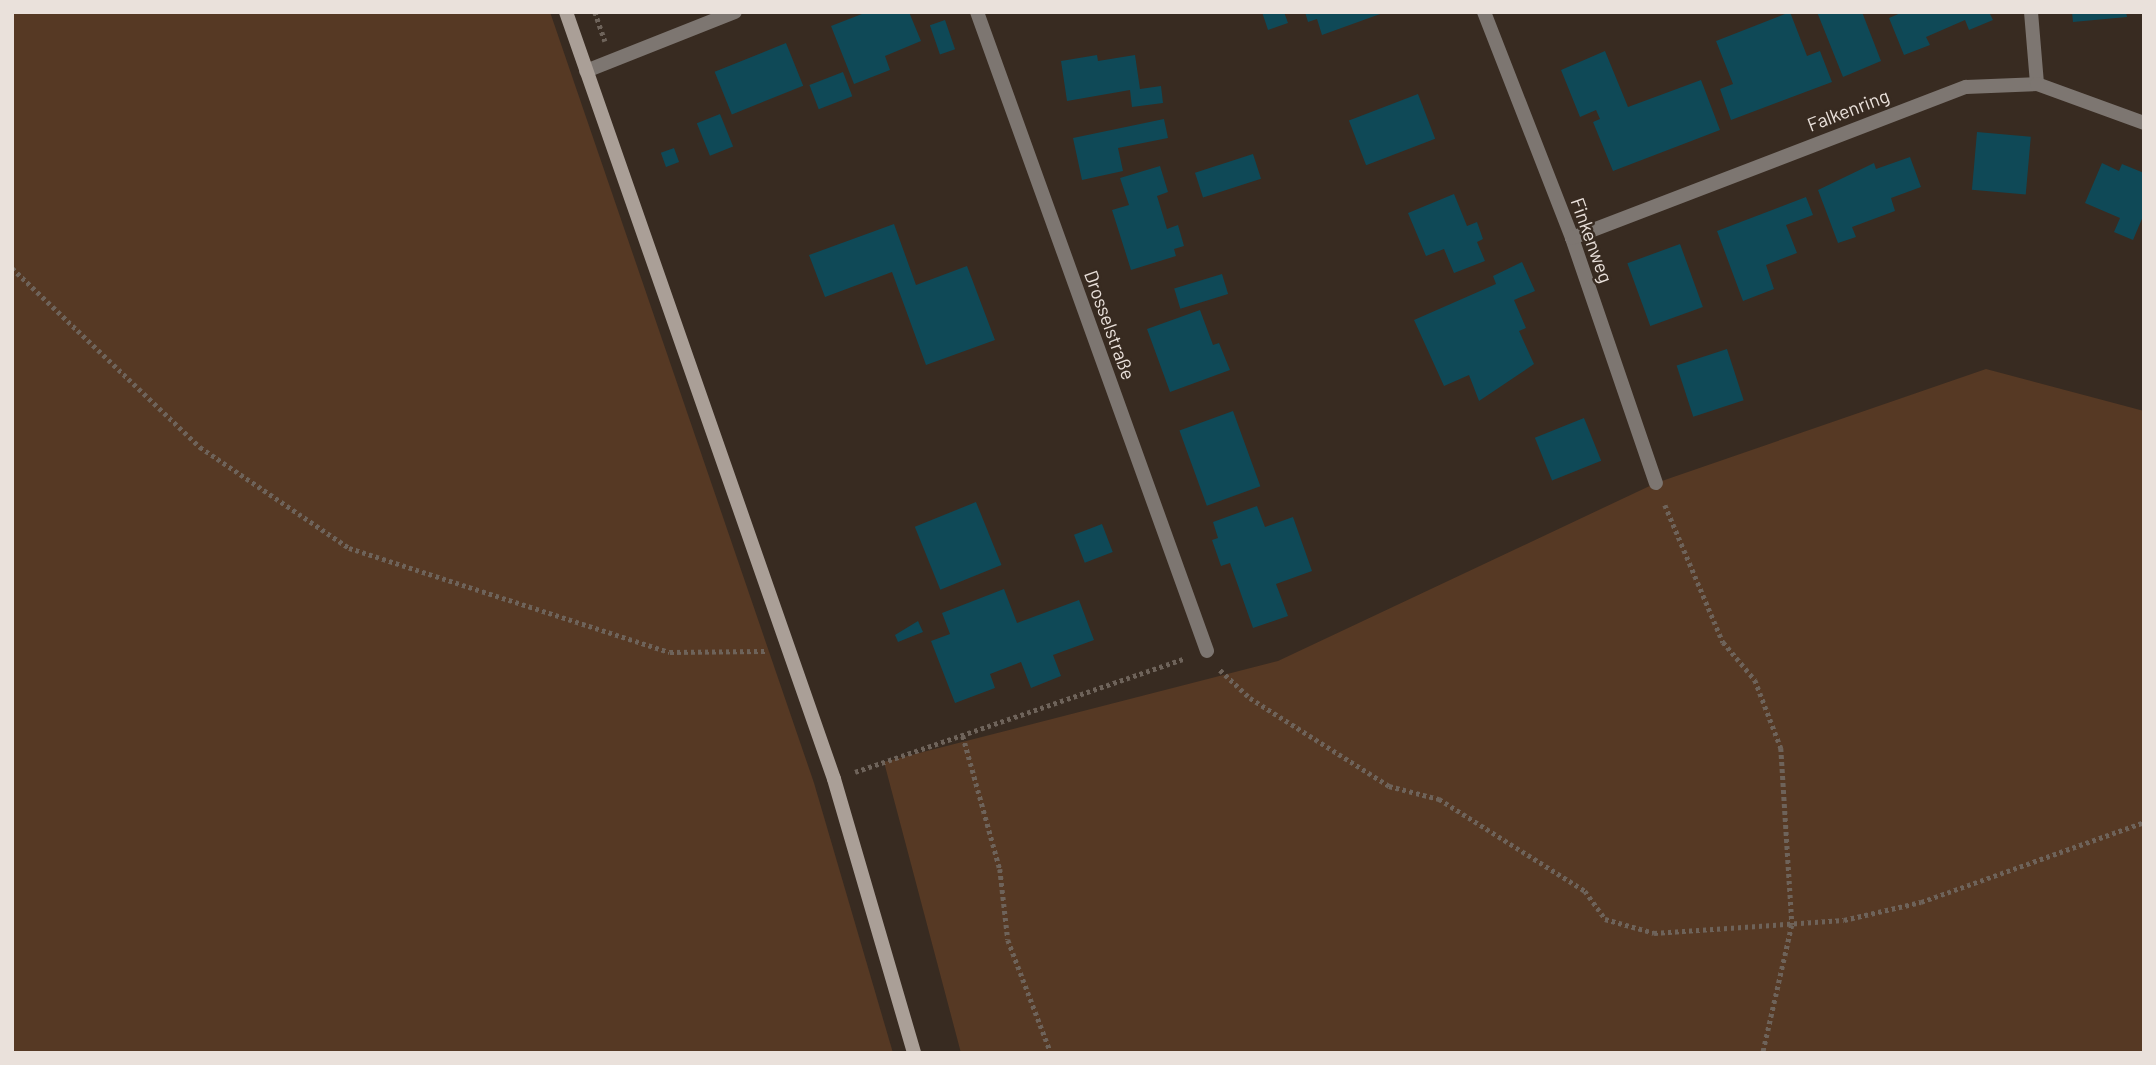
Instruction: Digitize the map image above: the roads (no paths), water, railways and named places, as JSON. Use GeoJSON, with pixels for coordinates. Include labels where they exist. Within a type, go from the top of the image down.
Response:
{"type":"FeatureCollection","features":[{"type":"Feature","properties":{"kind":"street"},"geometry":{"type":"LineString","coordinates":[[566,12],[834,779],[914,1053]]}},
{"type":"Feature","properties":{"kind":"street"},"geometry":{"type":"LineString","coordinates":[[586,71],[735,12]]}},
{"type":"Feature","properties":{"kind":"street","name":"Drosselstraße"},"geometry":{"type":"LineString","coordinates":[[978,12],[1207,651]]}},
{"type":"Feature","properties":{"kind":"street","name":"Finkenweg"},"geometry":{"type":"LineString","coordinates":[[1484,12],[1572,238],[1656,483]]}},
{"type":"Feature","properties":{"kind":"street"},"geometry":{"type":"LineString","coordinates":[[2031,12],[2037,83]]}},
{"type":"Feature","properties":{"kind":"street","name":"Falkenring"},"geometry":{"type":"LineString","coordinates":[[1572,238],[1940,94],[1966,87],[2037,83],[2144,123]]}}]}
